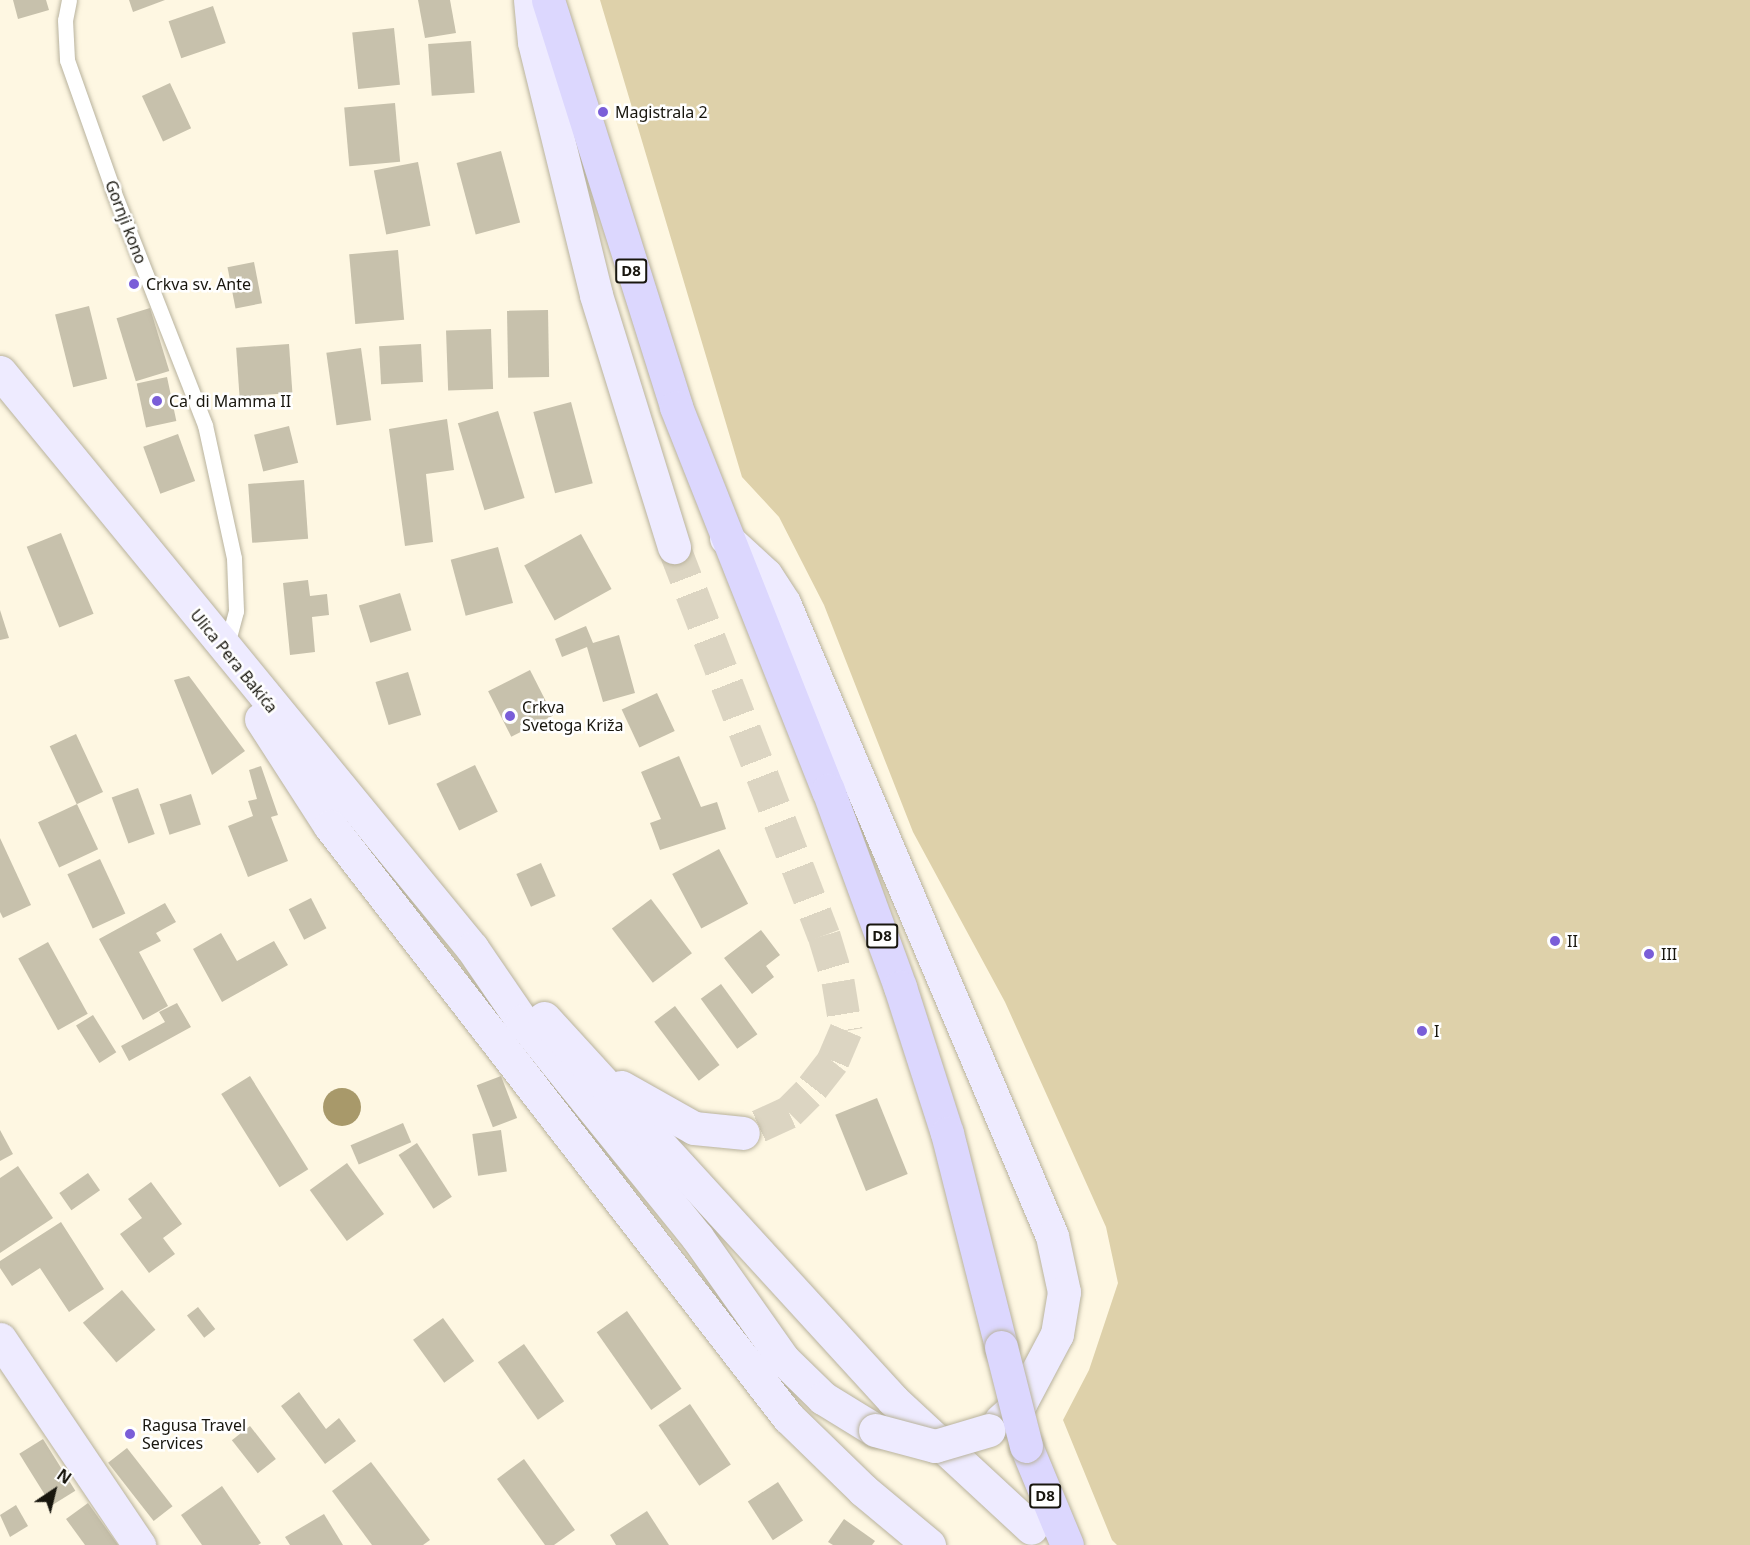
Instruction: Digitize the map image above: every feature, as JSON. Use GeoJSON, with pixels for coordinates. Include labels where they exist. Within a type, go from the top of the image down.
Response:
{"type":"FeatureCollection","features":[{"type":"Feature","properties":{"kind":"main road"},"geometry":{"type":"LineString","coordinates":[[530,0],[534,42],[596,295],[674,547]]}},
{"type":"Feature","properties":{"kind":"main road","name":"D8"},"geometry":{"type":"LineString","coordinates":[[548,0],[643,310],[726,538],[828,790],[900,987],[946,1133],[1026,1446],[1067,1545]]}},
{"type":"Feature","properties":{"kind":"main road","name":"Ulica Pera Bakića"},"geometry":{"type":"LineString","coordinates":[[0,372],[471,948]]}},
{"type":"Feature","properties":{"kind":"main road"},"geometry":{"type":"LineString","coordinates":[[471,948],[522,1021],[697,1237],[783,1359],[823,1398],[875,1430],[935,1446],[989,1430],[1021,1402],[1057,1334],[1064,1292],[1052,1236],[784,603],[766,575],[726,538]]}},
{"type":"Feature","properties":{"kind":"main road"},"geometry":{"type":"LineString","coordinates":[[226,651],[281,754],[330,826],[788,1417],[863,1490],[929,1545]]}},
{"type":"Feature","properties":{"kind":"main road"},"geometry":{"type":"LineString","coordinates":[[471,948],[599,1074],[893,1400],[1031,1528]]}},
{"type":"Feature","properties":{"kind":"main road"},"geometry":{"type":"LineString","coordinates":[[599,1074],[694,1128],[743,1133]]}},
{"type":"Feature","properties":{"kind":"main road"},"geometry":{"type":"LineString","coordinates":[[0,1339],[139,1545]]}},
{"type":"Feature","properties":{"kind":"lane","name":"Gornji kono"},"geometry":{"type":"LineString","coordinates":[[69,0],[68,60],[114,193],[205,425],[234,558],[236,611],[226,651]]}},
{"type":"Feature","properties":{"kind":"shaded area"},"geometry":{"type":"Polygon","coordinates":[[[600,0],[1750,0],[1750,1545],[1117,1545],[1112,1540],[1063,1420],[1089,1370],[1118,1283],[1106,1227],[1005,1002],[913,832],[824,605],[779,517],[742,477],[600,0]]]}},
{"type":"Feature","properties":{"kind":"shaded area"},"geometry":{"type":"Polygon","coordinates":[[[342,1088],[356,1093],[361,1107],[356,1121],[342,1126],[328,1121],[323,1107],[328,1093],[342,1088]]]}},
{"type":"Feature","properties":{"kind":"building"},"geometry":{"type":"Polygon","coordinates":[[[13,0],[46,0],[49,10],[18,19],[13,0]]]}},
{"type":"Feature","properties":{"kind":"building"},"geometry":{"type":"Polygon","coordinates":[[[129,0],[165,0],[133,12],[129,0]]]}},
{"type":"Feature","properties":{"kind":"building"},"geometry":{"type":"Polygon","coordinates":[[[418,0],[450,0],[456,33],[425,38],[418,0]]]}},
{"type":"Feature","properties":{"kind":"building"},"geometry":{"type":"Polygon","coordinates":[[[213,6],[226,43],[181,58],[169,21],[213,6]]]}},
{"type":"Feature","properties":{"kind":"building"},"geometry":{"type":"Polygon","coordinates":[[[394,28],[400,85],[358,89],[352,32],[394,28]]]}},
{"type":"Feature","properties":{"kind":"building"},"geometry":{"type":"Polygon","coordinates":[[[471,41],[475,93],[432,96],[428,44],[471,41]]]}},
{"type":"Feature","properties":{"kind":"building"},"geometry":{"type":"Polygon","coordinates":[[[170,83],[191,128],[163,141],[142,96],[170,83]]]}},
{"type":"Feature","properties":{"kind":"building"},"geometry":{"type":"Polygon","coordinates":[[[395,103],[400,162],[349,166],[344,107],[395,103]]]}},
{"type":"Feature","properties":{"kind":"building"},"geometry":{"type":"Polygon","coordinates":[[[501,151],[520,222],[476,234],[457,163],[501,151]]]}},
{"type":"Feature","properties":{"kind":"building"},"geometry":{"type":"Polygon","coordinates":[[[418,162],[430,226],[386,234],[374,171],[418,162]]]}},
{"type":"Feature","properties":{"kind":"building"},"geometry":{"type":"Polygon","coordinates":[[[398,250],[404,320],[355,324],[349,254],[398,250]]]}},
{"type":"Feature","properties":{"kind":"building"},"geometry":{"type":"Polygon","coordinates":[[[254,262],[262,303],[236,308],[227,267],[254,262]]]}},
{"type":"Feature","properties":{"kind":"building"},"geometry":{"type":"Polygon","coordinates":[[[89,306],[107,379],[73,387],[55,314],[89,306]]]}},
{"type":"Feature","properties":{"kind":"building"},"geometry":{"type":"Polygon","coordinates":[[[150,308],[169,371],[136,381],[117,318],[150,308]]]}},
{"type":"Feature","properties":{"kind":"building"},"geometry":{"type":"Polygon","coordinates":[[[548,310],[549,377],[508,378],[507,311],[548,310]]]}},
{"type":"Feature","properties":{"kind":"building"},"geometry":{"type":"Polygon","coordinates":[[[491,329],[493,389],[448,391],[446,331],[491,329]]]}},
{"type":"Feature","properties":{"kind":"building"},"geometry":{"type":"Polygon","coordinates":[[[289,344],[292,393],[240,397],[236,348],[289,344]]]}},
{"type":"Feature","properties":{"kind":"building"},"geometry":{"type":"Polygon","coordinates":[[[421,344],[423,382],[381,384],[379,346],[421,344]]]}},
{"type":"Feature","properties":{"kind":"building"},"geometry":{"type":"Polygon","coordinates":[[[361,348],[371,420],[337,425],[326,353],[361,348]]]}},
{"type":"Feature","properties":{"kind":"building"},"geometry":{"type":"Polygon","coordinates":[[[167,377],[176,421],[146,427],[137,383],[167,377]]]}},
{"type":"Feature","properties":{"kind":"building"},"geometry":{"type":"Polygon","coordinates":[[[571,402],[593,483],[555,493],[533,412],[571,402]]]}},
{"type":"Feature","properties":{"kind":"building"},"geometry":{"type":"Polygon","coordinates":[[[498,411],[525,498],[484,510],[458,423],[498,411]]]}},
{"type":"Feature","properties":{"kind":"building"},"geometry":{"type":"Polygon","coordinates":[[[447,419],[454,470],[426,474],[433,542],[405,546],[389,429],[447,419]]]}},
{"type":"Feature","properties":{"kind":"building"},"geometry":{"type":"Polygon","coordinates":[[[289,426],[298,463],[263,472],[254,435],[289,426]]]}},
{"type":"Feature","properties":{"kind":"building"},"geometry":{"type":"Polygon","coordinates":[[[178,434],[195,481],[160,494],[143,447],[178,434]]]}},
{"type":"Feature","properties":{"kind":"building"},"geometry":{"type":"Polygon","coordinates":[[[304,480],[308,539],[252,543],[248,484],[304,480]]]}},
{"type":"Feature","properties":{"kind":"building"},"geometry":{"type":"Polygon","coordinates":[[[61,533],[94,614],[59,628],[27,547],[61,533]]]}},
{"type":"Feature","properties":{"kind":"building"},"geometry":{"type":"Polygon","coordinates":[[[581,534],[612,589],[555,621],[524,566],[581,534]]]}},
{"type":"Feature","properties":{"kind":"building"},"geometry":{"type":"Polygon","coordinates":[[[498,547],[513,603],[466,616],[451,560],[498,547]]]}},
{"type":"Feature","properties":{"kind":"building"},"geometry":{"type":"Polygon","coordinates":[[[308,580],[310,596],[327,594],[329,615],[312,617],[315,652],[290,655],[283,583],[308,580]]]}},
{"type":"Feature","properties":{"kind":"building"},"geometry":{"type":"Polygon","coordinates":[[[400,593],[411,630],[370,643],[359,606],[400,593]]]}},
{"type":"Feature","properties":{"kind":"building"},"geometry":{"type":"Polygon","coordinates":[[[0,610],[9,638],[0,640],[0,610]]]}},
{"type":"Feature","properties":{"kind":"building"},"geometry":{"type":"Polygon","coordinates":[[[586,626],[593,643],[619,635],[635,693],[603,702],[587,647],[562,657],[555,639],[586,626]]]}},
{"type":"Feature","properties":{"kind":"building"},"geometry":{"type":"Polygon","coordinates":[[[530,670],[553,715],[511,737],[488,691],[530,670]]]}},
{"type":"Feature","properties":{"kind":"building"},"geometry":{"type":"Polygon","coordinates":[[[408,672],[421,715],[389,725],[375,682],[408,672]]]}},
{"type":"Feature","properties":{"kind":"building"},"geometry":{"type":"Polygon","coordinates":[[[189,676],[245,751],[212,775],[174,680],[189,676]]]}},
{"type":"Feature","properties":{"kind":"building"},"geometry":{"type":"Polygon","coordinates":[[[657,693],[675,731],[639,748],[622,709],[657,693]]]}},
{"type":"Feature","properties":{"kind":"building"},"geometry":{"type":"Polygon","coordinates":[[[76,734],[103,792],[77,804],[50,746],[76,734]]]}},
{"type":"Feature","properties":{"kind":"building"},"geometry":{"type":"Polygon","coordinates":[[[679,756],[701,807],[717,802],[726,829],[660,850],[650,823],[661,819],[641,772],[679,756]]]}},
{"type":"Feature","properties":{"kind":"building"},"geometry":{"type":"Polygon","coordinates":[[[475,765],[498,812],[459,831],[436,784],[475,765]]]}},
{"type":"Feature","properties":{"kind":"building"},"geometry":{"type":"Polygon","coordinates":[[[261,766],[278,815],[271,817],[288,861],[248,877],[228,826],[253,816],[248,801],[257,799],[249,770],[261,766]]]}},
{"type":"Feature","properties":{"kind":"building"},"geometry":{"type":"Polygon","coordinates":[[[138,788],[155,834],[128,844],[112,798],[138,788]]]}},
{"type":"Feature","properties":{"kind":"building"},"geometry":{"type":"Polygon","coordinates":[[[191,794],[201,824],[170,835],[160,804],[191,794]]]}},
{"type":"Feature","properties":{"kind":"building"},"geometry":{"type":"Polygon","coordinates":[[[77,804],[98,849],[59,867],[38,822],[77,804]]]}},
{"type":"Feature","properties":{"kind":"building"},"geometry":{"type":"Polygon","coordinates":[[[0,838],[31,905],[3,918],[0,912],[0,838]]]}},
{"type":"Feature","properties":{"kind":"building"},"geometry":{"type":"Polygon","coordinates":[[[719,849],[748,904],[701,929],[672,874],[719,849]]]}},
{"type":"Feature","properties":{"kind":"building"},"geometry":{"type":"Polygon","coordinates":[[[100,859],[125,913],[93,929],[67,874],[100,859]]]}},
{"type":"Feature","properties":{"kind":"building"},"geometry":{"type":"Polygon","coordinates":[[[541,863],[556,896],[531,907],[516,874],[541,863]]]}},
{"type":"Feature","properties":{"kind":"building"},"geometry":{"type":"Polygon","coordinates":[[[311,898],[326,928],[304,940],[289,909],[311,898]]]}},
{"type":"Feature","properties":{"kind":"building"},"geometry":{"type":"Polygon","coordinates":[[[651,899],[692,953],[653,983],[612,928],[651,899]]]}},
{"type":"Feature","properties":{"kind":"building"},"geometry":{"type":"Polygon","coordinates":[[[165,903],[176,922],[156,933],[161,941],[139,952],[168,1006],[143,1020],[99,939],[165,903]]]}},
{"type":"Feature","properties":{"kind":"building"},"geometry":{"type":"Polygon","coordinates":[[[761,930],[780,955],[766,966],[774,977],[752,994],[724,958],[761,930]]]}},
{"type":"Feature","properties":{"kind":"building"},"geometry":{"type":"Polygon","coordinates":[[[221,933],[237,961],[274,941],[288,965],[222,1002],[193,949],[221,933]]]}},
{"type":"Feature","properties":{"kind":"building"},"geometry":{"type":"Polygon","coordinates":[[[48,942],[88,1014],[58,1030],[18,958],[48,942]]]}},
{"type":"Feature","properties":{"kind":"building"},"geometry":{"type":"Polygon","coordinates":[[[721,984],[757,1034],[737,1049],[701,999],[721,984]]]}},
{"type":"Feature","properties":{"kind":"building"},"geometry":{"type":"Polygon","coordinates":[[[177,1003],[191,1027],[129,1061],[121,1046],[165,1022],[159,1012],[177,1003]]]}},
{"type":"Feature","properties":{"kind":"building"},"geometry":{"type":"Polygon","coordinates":[[[675,1006],[720,1065],[699,1081],[654,1022],[675,1006]]]}},
{"type":"Feature","properties":{"kind":"building"},"geometry":{"type":"Polygon","coordinates":[[[93,1015],[116,1052],[99,1063],[76,1026],[93,1015]]]}},
{"type":"Feature","properties":{"kind":"building"},"geometry":{"type":"Polygon","coordinates":[[[250,1076],[308,1169],[279,1187],[221,1094],[250,1076]]]}},
{"type":"Feature","properties":{"kind":"building"},"geometry":{"type":"Polygon","coordinates":[[[501,1076],[517,1118],[493,1127],[477,1085],[501,1076]]]}},
{"type":"Feature","properties":{"kind":"building"},"geometry":{"type":"Polygon","coordinates":[[[877,1098],[908,1174],[866,1191],[835,1115],[877,1098]]]}},
{"type":"Feature","properties":{"kind":"building"},"geometry":{"type":"Polygon","coordinates":[[[403,1123],[411,1142],[359,1165],[351,1145],[403,1123]]]}},
{"type":"Feature","properties":{"kind":"building"},"geometry":{"type":"Polygon","coordinates":[[[0,1130],[13,1154],[0,1161],[0,1130]]]}},
{"type":"Feature","properties":{"kind":"building"},"geometry":{"type":"Polygon","coordinates":[[[501,1130],[507,1172],[478,1176],[472,1134],[501,1130]]]}},
{"type":"Feature","properties":{"kind":"building"},"geometry":{"type":"Polygon","coordinates":[[[417,1143],[452,1197],[433,1209],[399,1155],[417,1143]]]}},
{"type":"Feature","properties":{"kind":"building"},"geometry":{"type":"Polygon","coordinates":[[[347,1163],[384,1214],[347,1241],[310,1190],[347,1163]]]}},
{"type":"Feature","properties":{"kind":"building"},"geometry":{"type":"Polygon","coordinates":[[[18,1166],[53,1218],[0,1253],[0,1178],[18,1166]]]}},
{"type":"Feature","properties":{"kind":"building"},"geometry":{"type":"Polygon","coordinates":[[[88,1173],[100,1190],[71,1210],[59,1193],[88,1173]]]}},
{"type":"Feature","properties":{"kind":"building"},"geometry":{"type":"Polygon","coordinates":[[[151,1182],[182,1224],[163,1238],[175,1254],[149,1273],[120,1234],[142,1218],[128,1199],[151,1182]]]}},
{"type":"Feature","properties":{"kind":"building"},"geometry":{"type":"Polygon","coordinates":[[[61,1222],[104,1289],[69,1312],[40,1268],[12,1286],[0,1268],[0,1261],[61,1222]]]}},
{"type":"Feature","properties":{"kind":"building"},"geometry":{"type":"Polygon","coordinates":[[[122,1290],[155,1330],[116,1363],[83,1323],[122,1290]]]}},
{"type":"Feature","properties":{"kind":"building"},"geometry":{"type":"Polygon","coordinates":[[[198,1307],[215,1329],[204,1338],[187,1316],[198,1307]]]}},
{"type":"Feature","properties":{"kind":"building"},"geometry":{"type":"Polygon","coordinates":[[[627,1311],[681,1389],[651,1410],[597,1332],[627,1311]]]}},
{"type":"Feature","properties":{"kind":"building"},"geometry":{"type":"Polygon","coordinates":[[[443,1318],[474,1361],[444,1383],[413,1340],[443,1318]]]}},
{"type":"Feature","properties":{"kind":"building"},"geometry":{"type":"Polygon","coordinates":[[[524,1344],[564,1401],[538,1420],[498,1362],[524,1344]]]}},
{"type":"Feature","properties":{"kind":"building"},"geometry":{"type":"Polygon","coordinates":[[[299,1392],[326,1429],[339,1418],[356,1441],[325,1464],[281,1406],[299,1392]]]}},
{"type":"Feature","properties":{"kind":"building"},"geometry":{"type":"Polygon","coordinates":[[[690,1404],[731,1465],[699,1486],[658,1425],[690,1404]]]}},
{"type":"Feature","properties":{"kind":"building"},"geometry":{"type":"Polygon","coordinates":[[[250,1426],[276,1459],[258,1473],[232,1440],[250,1426]]]}},
{"type":"Feature","properties":{"kind":"building"},"geometry":{"type":"Polygon","coordinates":[[[43,1439],[75,1491],[52,1506],[19,1454],[43,1439]]]}},
{"type":"Feature","properties":{"kind":"building"},"geometry":{"type":"Polygon","coordinates":[[[127,1448],[173,1506],[154,1521],[108,1463],[127,1448]]]}},
{"type":"Feature","properties":{"kind":"building"},"geometry":{"type":"Polygon","coordinates":[[[524,1459],[575,1530],[554,1545],[545,1545],[497,1479],[524,1459]]]}},
{"type":"Feature","properties":{"kind":"building"},"geometry":{"type":"Polygon","coordinates":[[[371,1462],[430,1540],[423,1545],[372,1545],[332,1491],[371,1462]]]}},
{"type":"Feature","properties":{"kind":"building"},"geometry":{"type":"Polygon","coordinates":[[[778,1482],[803,1521],[773,1540],[748,1502],[778,1482]]]}},
{"type":"Feature","properties":{"kind":"building"},"geometry":{"type":"Polygon","coordinates":[[[222,1486],[261,1543],[258,1545],[202,1545],[181,1515],[222,1486]]]}},
{"type":"Feature","properties":{"kind":"building"},"geometry":{"type":"Polygon","coordinates":[[[88,1503],[118,1545],[85,1545],[66,1519],[88,1503]]]}},
{"type":"Feature","properties":{"kind":"building"},"geometry":{"type":"Polygon","coordinates":[[[16,1505],[28,1526],[10,1537],[0,1515],[16,1505]]]}},
{"type":"Feature","properties":{"kind":"building"},"geometry":{"type":"Polygon","coordinates":[[[647,1511],[669,1545],[616,1545],[610,1535],[647,1511]]]}},
{"type":"Feature","properties":{"kind":"building"},"geometry":{"type":"Polygon","coordinates":[[[324,1514],[343,1545],[290,1545],[285,1537],[324,1514]]]}},
{"type":"Feature","properties":{"kind":"building"},"geometry":{"type":"Polygon","coordinates":[[[844,1519],[875,1541],[872,1545],[833,1545],[828,1542],[844,1519]]]}},
{"type":"Feature","properties":{"kind":"tunnel"},"geometry":{"type":"LineString","coordinates":[[674,547],[824,935],[838,981],[846,1030],[833,1061],[808,1093],[789,1112],[743,1133]]}},
{"type":"Feature","properties":{"kind":"place","name":"Magistrala 2"},"geometry":{"type":"Point","coordinates":[603,112]}},
{"type":"Feature","properties":{"kind":"place","name":"Crkva sv. Ante"},"geometry":{"type":"Point","coordinates":[134,284]}},
{"type":"Feature","properties":{"kind":"place","name":"Ca' di Mamma II"},"geometry":{"type":"Point","coordinates":[157,401]}},
{"type":"Feature","properties":{"kind":"place","name":"Crkva Svetoga Križa"},"geometry":{"type":"Point","coordinates":[510,716]}},
{"type":"Feature","properties":{"kind":"place","name":"II"},"geometry":{"type":"Point","coordinates":[1555,941]}},
{"type":"Feature","properties":{"kind":"place","name":"III"},"geometry":{"type":"Point","coordinates":[1649,954]}},
{"type":"Feature","properties":{"kind":"place","name":"I"},"geometry":{"type":"Point","coordinates":[1422,1031]}},
{"type":"Feature","properties":{"kind":"place","name":"Ragusa Travel Services"},"geometry":{"type":"Point","coordinates":[130,1434]}}]}
